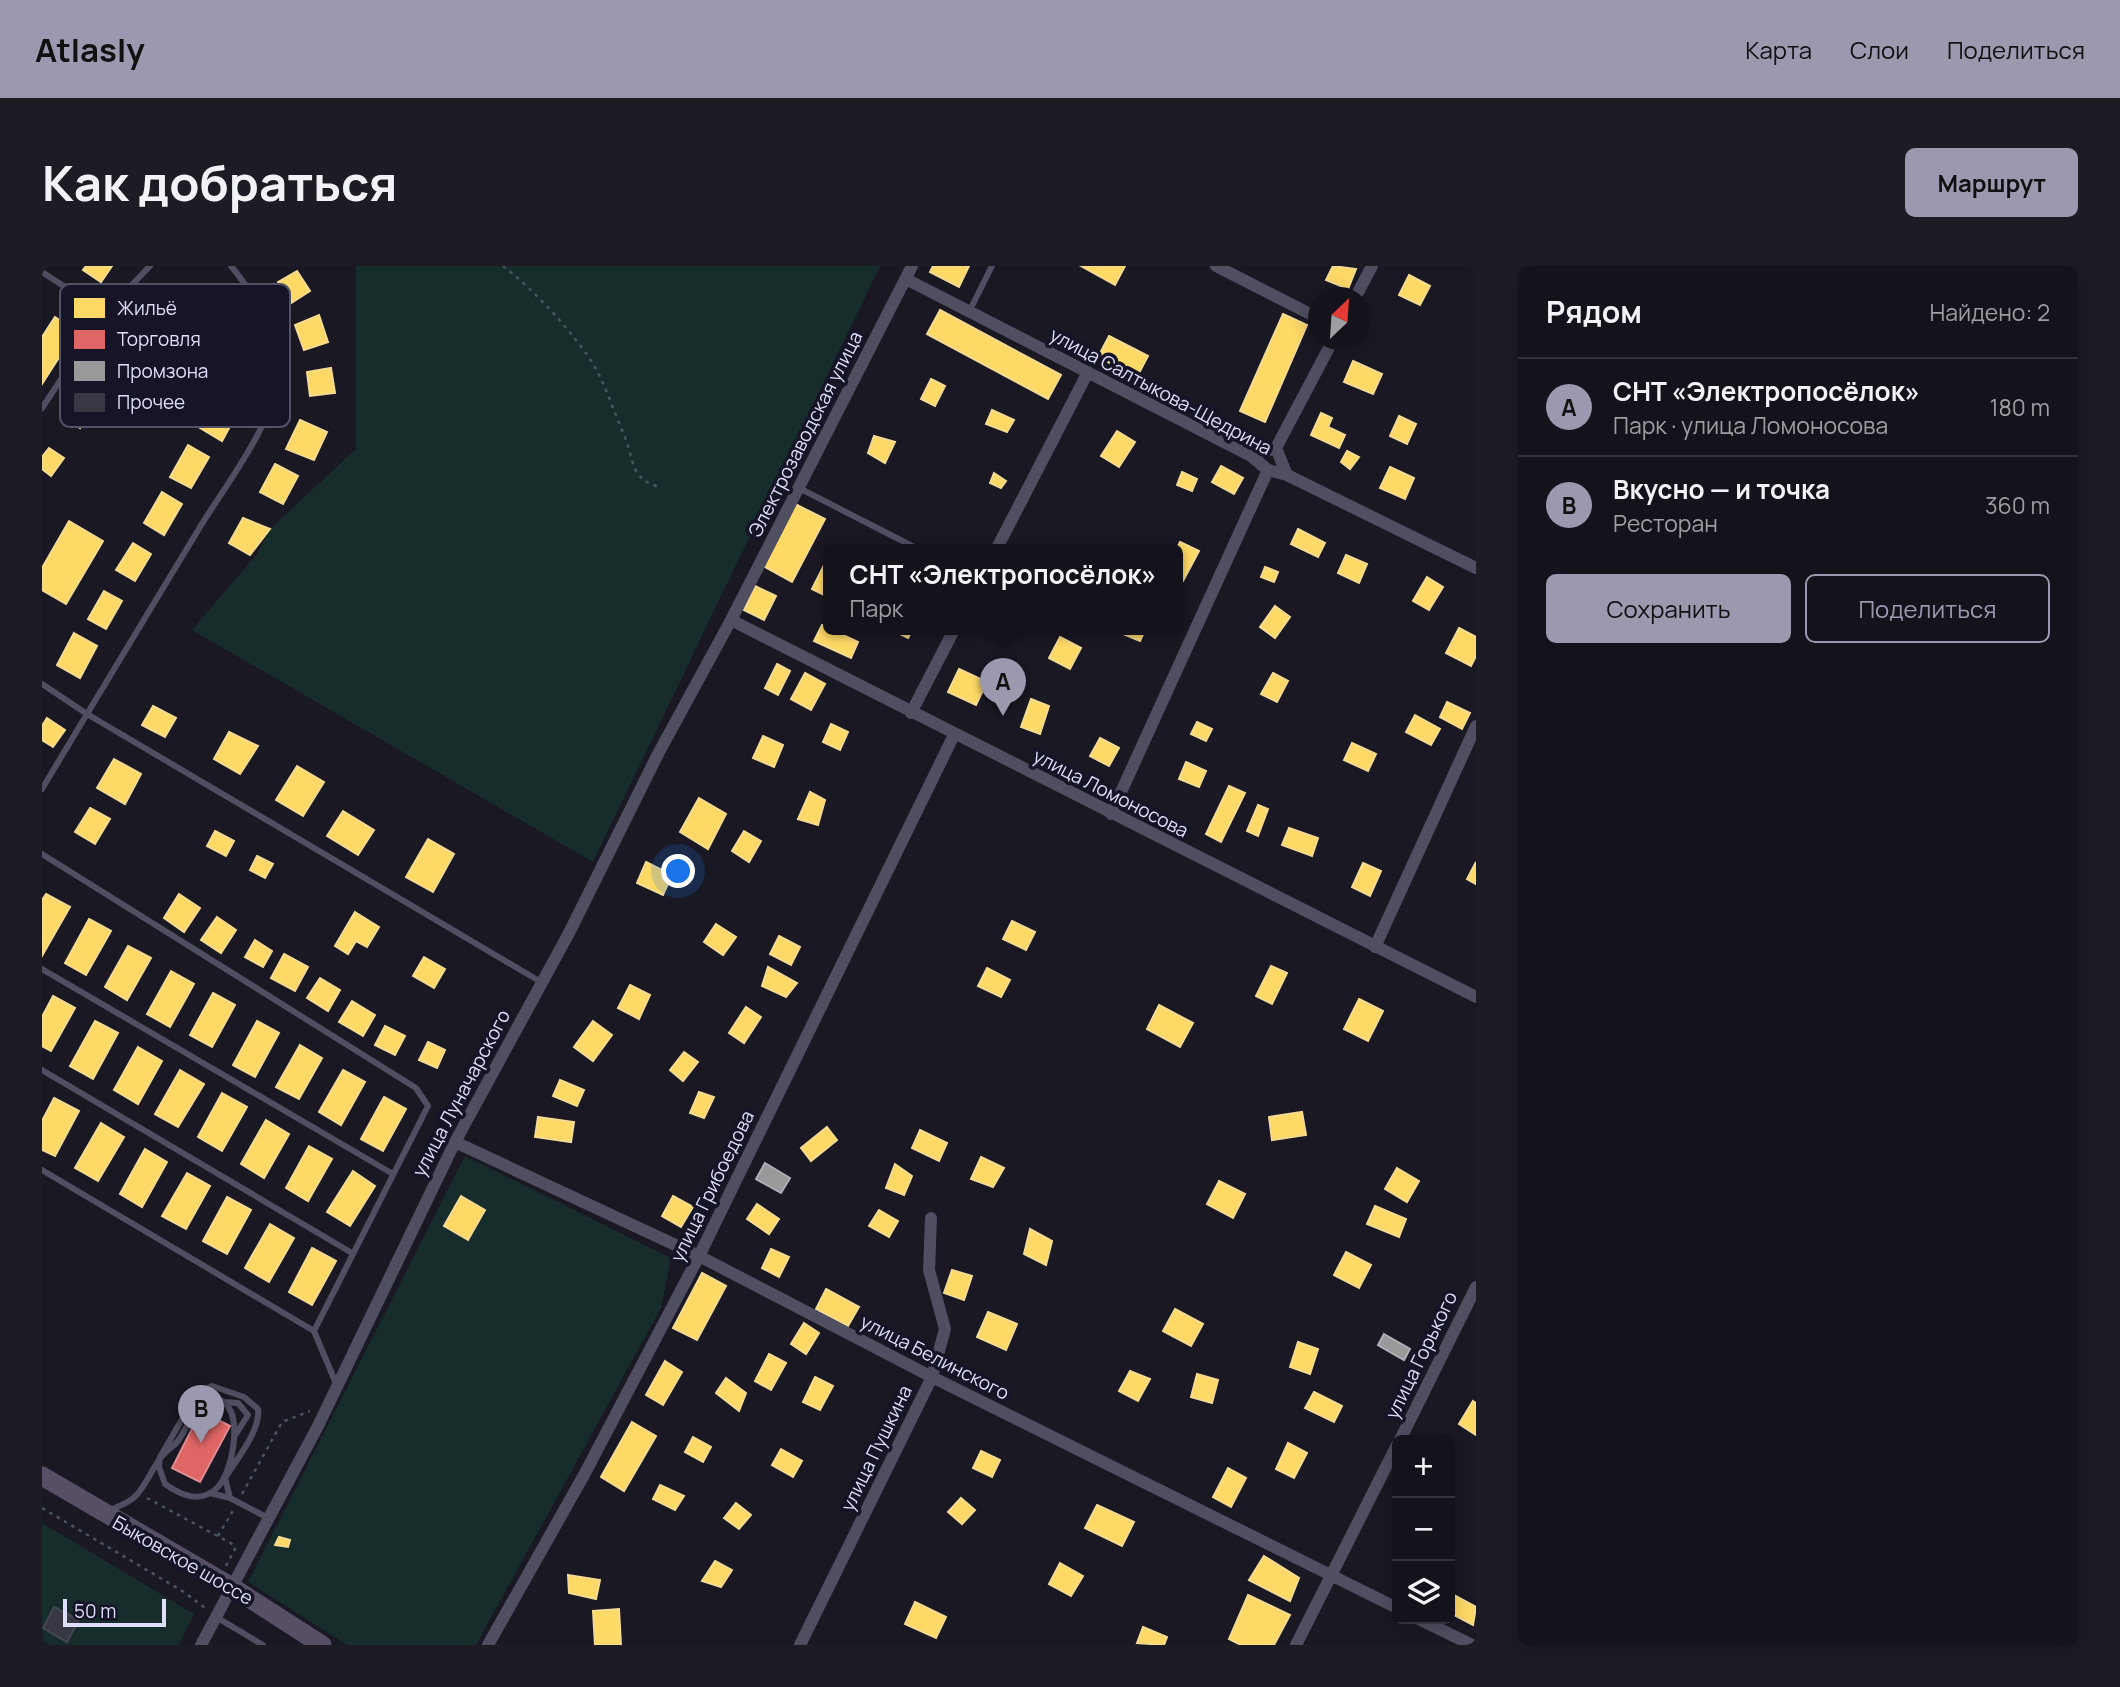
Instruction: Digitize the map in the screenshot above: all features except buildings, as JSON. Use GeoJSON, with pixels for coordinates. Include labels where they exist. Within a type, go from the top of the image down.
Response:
{"type":"FeatureCollection","features":[{"type":"Feature","properties":{"kind":"main road","name":"Быковское шоссе"},"geometry":{"type":"LineString","coordinates":[[42,1476],[232,1587],[322,1645]]}},
{"type":"Feature","properties":{"kind":"street","name":"Электрозаводская улица"},"geometry":{"type":"LineString","coordinates":[[731,620],[912,266]]}},
{"type":"Feature","properties":{"kind":"street"},"geometry":{"type":"LineString","coordinates":[[1216,266],[1308,313]]}},
{"type":"Feature","properties":{"kind":"street"},"geometry":{"type":"LineString","coordinates":[[1361,287],[1372,266]]}},
{"type":"Feature","properties":{"kind":"street","name":"улица Салтыкова-Щедрина"},"geometry":{"type":"LineString","coordinates":[[906,279],[1251,456],[1268,470],[1287,475],[1476,568]]}},
{"type":"Feature","properties":{"kind":"street"},"geometry":{"type":"LineString","coordinates":[[1251,456],[1276,448],[1328,350]]}},
{"type":"Feature","properties":{"kind":"street"},"geometry":{"type":"LineString","coordinates":[[999,544],[1088,372]]}},
{"type":"Feature","properties":{"kind":"street"},"geometry":{"type":"LineString","coordinates":[[1276,448],[1287,475]]}},
{"type":"Feature","properties":{"kind":"street"},"geometry":{"type":"LineString","coordinates":[[1111,814],[1268,470]]}},
{"type":"Feature","properties":{"kind":"street","name":"улица Ломоносова"},"geometry":{"type":"LineString","coordinates":[[731,620],[1476,997]]}},
{"type":"Feature","properties":{"kind":"street","name":"улица Луначарского"},"geometry":{"type":"LineString","coordinates":[[201,1645],[337,1387],[455,1142],[542,983],[658,754],[731,620]]}},
{"type":"Feature","properties":{"kind":"street"},"geometry":{"type":"LineString","coordinates":[[911,713],[951,635]]}},
{"type":"Feature","properties":{"kind":"street"},"geometry":{"type":"LineString","coordinates":[[1375,947],[1476,726]]}},
{"type":"Feature","properties":{"kind":"street","name":"улица Грибоедова"},"geometry":{"type":"LineString","coordinates":[[488,1645],[584,1475],[699,1256],[954,735]]}},
{"type":"Feature","properties":{"kind":"street","name":"улица Белинского"},"geometry":{"type":"LineString","coordinates":[[455,1142],[699,1256],[932,1377],[1392,1606]]}},
{"type":"Feature","properties":{"kind":"street","name":"улица Пушкина"},"geometry":{"type":"LineString","coordinates":[[800,1645],[932,1377],[945,1329],[929,1270],[931,1218]]}},
{"type":"Feature","properties":{"kind":"street","name":"улица Горького"},"geometry":{"type":"LineString","coordinates":[[1402,1435],[1476,1287]]}},
{"type":"Feature","properties":{"kind":"street","name":"улица Горького"},"geometry":{"type":"LineString","coordinates":[[1296,1645],[1392,1455]]}},
{"type":"Feature","properties":{"kind":"street"},"geometry":{"type":"LineString","coordinates":[[1429,1624],[1472,1645]]}},
{"type":"Feature","properties":{"kind":"lane"},"geometry":{"type":"LineString","coordinates":[[133,284],[150,266]]}},
{"type":"Feature","properties":{"kind":"lane"},"geometry":{"type":"LineString","coordinates":[[231,266],[246,284]]}},
{"type":"Feature","properties":{"kind":"lane"},"geometry":{"type":"LineString","coordinates":[[969,312],[992,266]]}},
{"type":"Feature","properties":{"kind":"lane"},"geometry":{"type":"LineString","coordinates":[[42,272],[60,284]]}},
{"type":"Feature","properties":{"kind":"lane"},"geometry":{"type":"LineString","coordinates":[[42,408],[60,381]]}},
{"type":"Feature","properties":{"kind":"lane"},"geometry":{"type":"LineString","coordinates":[[42,789],[258,427]]}},
{"type":"Feature","properties":{"kind":"lane"},"geometry":{"type":"LineString","coordinates":[[799,488],[908,544]]}},
{"type":"Feature","properties":{"kind":"lane"},"geometry":{"type":"LineString","coordinates":[[42,684],[87,714],[542,983]]}},
{"type":"Feature","properties":{"kind":"lane"},"geometry":{"type":"LineString","coordinates":[[42,854],[416,1088],[428,1106],[314,1331]]}},
{"type":"Feature","properties":{"kind":"lane"},"geometry":{"type":"LineString","coordinates":[[42,969],[393,1174]]}},
{"type":"Feature","properties":{"kind":"lane"},"geometry":{"type":"LineString","coordinates":[[42,1070],[352,1254]]}},
{"type":"Feature","properties":{"kind":"lane"},"geometry":{"type":"LineString","coordinates":[[42,1170],[314,1331],[337,1387]]}},
{"type":"Feature","properties":{"kind":"lane"},"geometry":{"type":"LineString","coordinates":[[104,1513],[138,1493],[198,1392],[212,1386],[223,1387],[252,1402],[258,1409],[259,1417],[225,1478],[210,1493]]}},
{"type":"Feature","properties":{"kind":"lane"},"geometry":{"type":"LineString","coordinates":[[160,1457],[178,1441],[202,1402],[212,1399],[238,1403],[248,1415],[234,1436]]}},
{"type":"Feature","properties":{"kind":"lane"},"geometry":{"type":"LineString","coordinates":[[223,1401],[234,1417],[234,1436],[225,1478],[230,1499]]}},
{"type":"Feature","properties":{"kind":"lane"},"geometry":{"type":"LineString","coordinates":[[160,1457],[161,1475],[165,1484],[189,1497],[210,1493],[230,1499],[268,1518]]}},
{"type":"Feature","properties":{"kind":"lane"},"geometry":{"type":"LineString","coordinates":[[216,1617],[263,1645]]}},
{"type":"Feature","properties":{"kind":"path"},"geometry":{"type":"LineString","coordinates":[[503,266],[529,287],[590,358],[631,452],[635,474],[644,483],[660,487]]}},
{"type":"Feature","properties":{"kind":"path"},"geometry":{"type":"LineString","coordinates":[[218,1536],[282,1422]]}},
{"type":"Feature","properties":{"kind":"path"},"geometry":{"type":"LineString","coordinates":[[138,1493],[249,1554]]}},
{"type":"Feature","properties":{"kind":"path"},"geometry":{"type":"LineString","coordinates":[[42,1508],[184,1592],[216,1617]]}},
{"type":"Feature","properties":{"kind":"path"},"geometry":{"type":"LineString","coordinates":[[215,1563],[225,1569],[236,1546]]}},
{"type":"Feature","properties":{"kind":"green space"},"geometry":{"type":"Polygon","coordinates":[[[356,266],[880,266],[593,862],[192,630],[257,554],[270,529],[356,449],[356,266]]]}},
{"type":"Feature","properties":{"kind":"green space"},"geometry":{"type":"Polygon","coordinates":[[[465,1156],[671,1258],[661,1308],[476,1645],[347,1645],[248,1582],[465,1156]]]}},
{"type":"Feature","properties":{"kind":"green space"},"geometry":{"type":"Polygon","coordinates":[[[42,1523],[194,1614],[179,1645],[42,1645],[42,1523]]]}},
{"type":"Feature","properties":{"kind":"place","name":"СНТ «Электропосёлок»"},"geometry":{"type":"Point","coordinates":[1003,716]}},
{"type":"Feature","properties":{"kind":"place","name":"Вкусно — и точка"},"geometry":{"type":"Point","coordinates":[201,1443]}}]}
